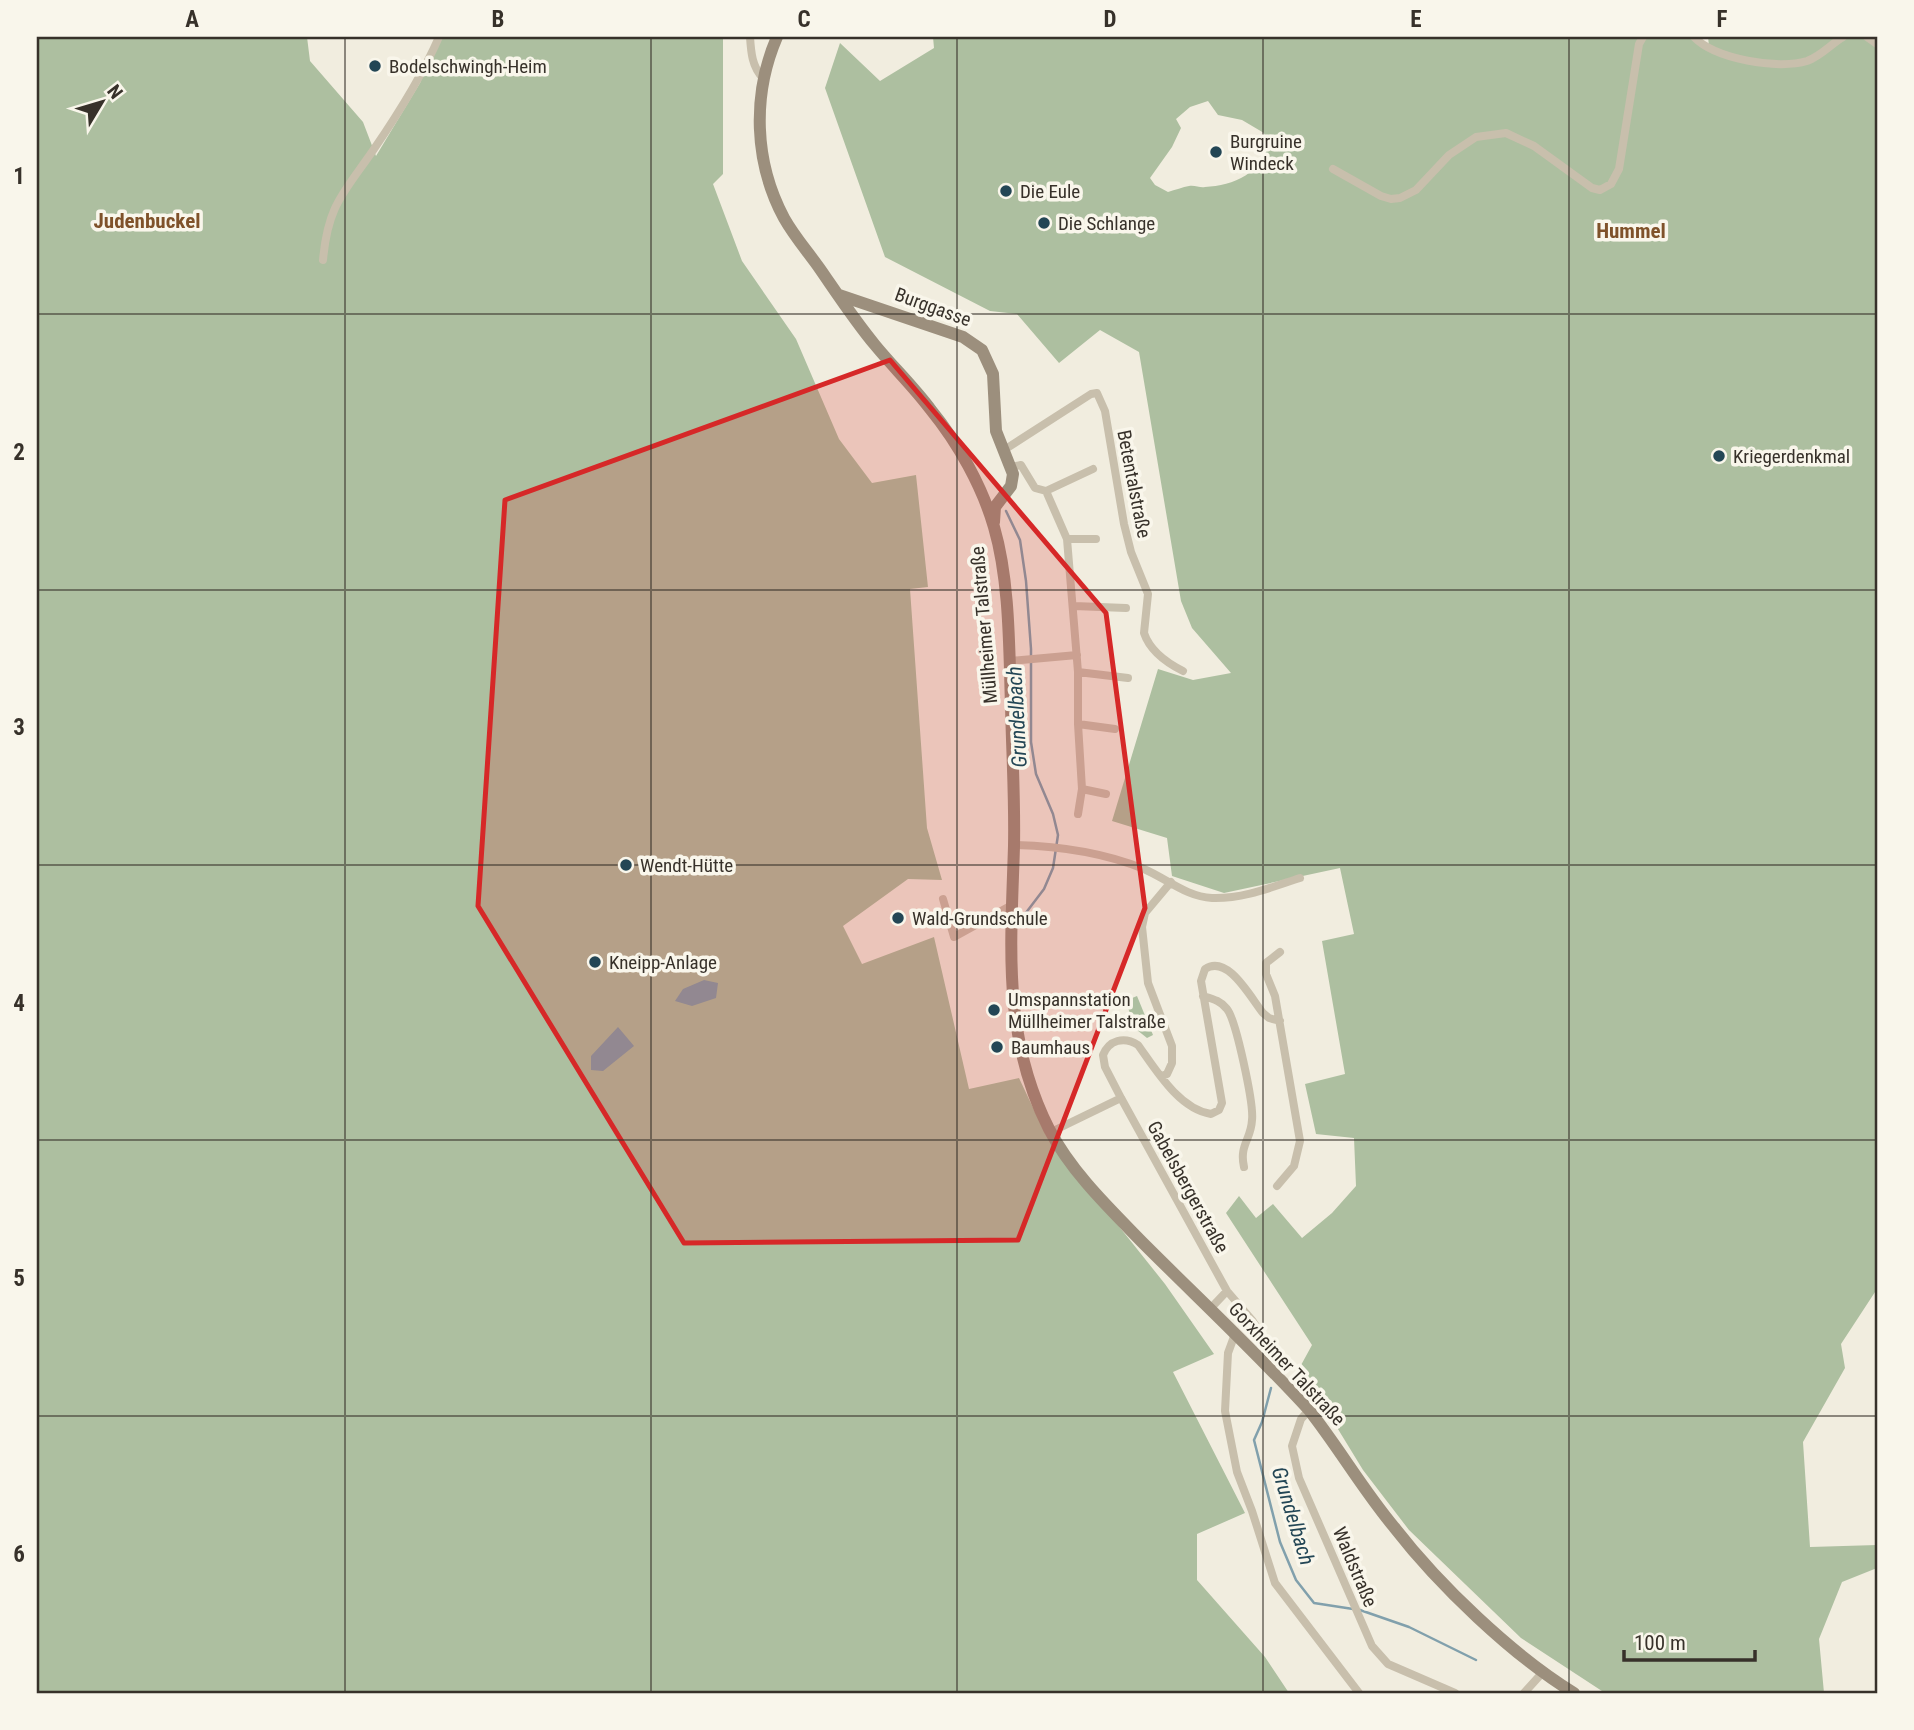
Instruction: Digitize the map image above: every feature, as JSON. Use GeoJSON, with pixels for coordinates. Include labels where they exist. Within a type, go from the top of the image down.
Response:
{"type":"FeatureCollection","features":[{"type":"Feature","properties":{"kind":"main road","name":"Müllheimer Talstraße"},"geometry":{"type":"LineString","coordinates":[[777,37],[763,78],[759,129],[765,167],[774,196],[785,220],[862,329],[945,429],[976,483],[993,525],[1003,585],[1010,661],[1015,795],[1012,905],[1014,1010],[1021,1055],[1041,1110]]}},
{"type":"Feature","properties":{"kind":"main road","name":"Burggasse"},"geometry":{"type":"LineString","coordinates":[[838,295],[963,337],[982,350],[993,374],[995,422],[1011,467]]}},
{"type":"Feature","properties":{"kind":"main road","name":"Burggasse"},"geometry":{"type":"LineString","coordinates":[[862,329],[874,307]]}},
{"type":"Feature","properties":{"kind":"main road"},"geometry":{"type":"LineString","coordinates":[[993,525],[995,507],[1013,483],[1011,467]]}},
{"type":"Feature","properties":{"kind":"main road"},"geometry":{"type":"LineString","coordinates":[[982,499],[999,501]]}},
{"type":"Feature","properties":{"kind":"main road","name":"Gorxheimer Talstraße"},"geometry":{"type":"LineString","coordinates":[[1041,1110],[1051,1132],[1092,1189],[1309,1410],[1333,1439],[1391,1525],[1413,1551],[1492,1628],[1561,1689],[1574,1693]]}},
{"type":"Feature","properties":{"kind":"street"},"geometry":{"type":"LineString","coordinates":[[323,260],[331,215],[338,201],[415,83],[439,37]]}},
{"type":"Feature","properties":{"kind":"street"},"geometry":{"type":"LineString","coordinates":[[750,37],[752,59],[763,78]]}},
{"type":"Feature","properties":{"kind":"street"},"geometry":{"type":"LineString","coordinates":[[1333,169],[1381,196],[1400,198],[1416,190],[1449,155],[1476,137],[1506,133],[1534,146],[1592,188],[1600,190],[1611,184],[1619,169],[1630,91],[1639,44],[1643,37]]}},
{"type":"Feature","properties":{"kind":"street"},"geometry":{"type":"LineString","coordinates":[[1694,37],[1709,47],[1764,65],[1808,61],[1843,37]]}},
{"type":"Feature","properties":{"kind":"street"},"geometry":{"type":"LineString","coordinates":[[1867,37],[1877,44]]}},
{"type":"Feature","properties":{"kind":"street","name":"Betentalstraße"},"geometry":{"type":"LineString","coordinates":[[1004,450],[1091,394],[1097,393],[1104,411],[1124,524],[1148,594],[1144,633],[1163,658],[1183,671]]}},
{"type":"Feature","properties":{"kind":"street"},"geometry":{"type":"LineString","coordinates":[[1011,467],[1021,465],[1035,488],[1046,491],[1093,470]]}},
{"type":"Feature","properties":{"kind":"street"},"geometry":{"type":"LineString","coordinates":[[1046,491],[1067,539],[1074,606],[1082,789],[1078,814]]}},
{"type":"Feature","properties":{"kind":"street"},"geometry":{"type":"LineString","coordinates":[[1067,539],[1096,539]]}},
{"type":"Feature","properties":{"kind":"street"},"geometry":{"type":"LineString","coordinates":[[1074,606],[1126,608]]}},
{"type":"Feature","properties":{"kind":"street"},"geometry":{"type":"LineString","coordinates":[[1010,661],[1077,654]]}},
{"type":"Feature","properties":{"kind":"street"},"geometry":{"type":"LineString","coordinates":[[1078,671],[1128,678]]}},
{"type":"Feature","properties":{"kind":"street"},"geometry":{"type":"LineString","coordinates":[[1078,724],[1115,729]]}},
{"type":"Feature","properties":{"kind":"street"},"geometry":{"type":"LineString","coordinates":[[1082,789],[1106,794]]}},
{"type":"Feature","properties":{"kind":"street"},"geometry":{"type":"LineString","coordinates":[[1014,845],[1063,847],[1120,860],[1171,882],[1191,894],[1211,898],[1245,895],[1300,878]]}},
{"type":"Feature","properties":{"kind":"street"},"geometry":{"type":"LineString","coordinates":[[1171,882],[1145,913],[1142,928],[1148,982],[1172,1046],[1170,1069],[1162,1076],[1177,1096],[1193,1108],[1211,1114],[1222,1107],[1201,981],[1205,969],[1214,965],[1225,967],[1263,1013],[1280,1021]]}},
{"type":"Feature","properties":{"kind":"street"},"geometry":{"type":"LineString","coordinates":[[943,899],[954,937],[1012,905]]}},
{"type":"Feature","properties":{"kind":"street"},"geometry":{"type":"LineString","coordinates":[[1277,1186],[1293,1166],[1300,1141],[1275,996],[1266,974],[1266,963],[1280,952]]}},
{"type":"Feature","properties":{"kind":"street"},"geometry":{"type":"LineString","coordinates":[[1203,996],[1215,999],[1225,1006],[1233,1020],[1252,1110],[1251,1130],[1242,1148],[1244,1167]]}},
{"type":"Feature","properties":{"kind":"street","name":"Gabelsbergerstraße"},"geometry":{"type":"LineString","coordinates":[[1162,1076],[1132,1041],[1120,1040],[1108,1046],[1103,1055],[1103,1061],[1121,1098],[1227,1291],[1252,1320],[1282,1365]]}},
{"type":"Feature","properties":{"kind":"street"},"geometry":{"type":"LineString","coordinates":[[1051,1132],[1121,1098]]}},
{"type":"Feature","properties":{"kind":"street"},"geometry":{"type":"LineString","coordinates":[[1210,1309],[1227,1291]]}},
{"type":"Feature","properties":{"kind":"street"},"geometry":{"type":"LineString","coordinates":[[1235,1334],[1228,1353],[1225,1411],[1237,1472],[1275,1583],[1359,1693]]}},
{"type":"Feature","properties":{"kind":"street","name":"Waldstraße"},"geometry":{"type":"LineString","coordinates":[[1309,1410],[1301,1419],[1292,1446],[1299,1478],[1372,1646],[1388,1664],[1455,1693]]}},
{"type":"Feature","properties":{"kind":"street"},"geometry":{"type":"LineString","coordinates":[[1524,1693],[1543,1672]]}},
{"type":"Feature","properties":{"kind":"highlighted area"},"geometry":{"type":"Polygon","coordinates":[[[890,360],[1106,613],[1145,908],[1018,1240],[684,1243],[478,906],[505,500],[890,360]]]}},
{"type":"Feature","properties":{"kind":"green space"},"geometry":{"type":"Polygon","coordinates":[[[37,37],[307,37],[310,61],[363,122],[376,156],[420,83],[440,37],[723,37],[723,174],[713,184],[742,261],[796,339],[839,439],[872,483],[916,475],[928,587],[910,589],[927,828],[942,880],[908,879],[843,926],[862,964],[934,937],[969,1089],[1019,1078],[1046,1135],[1165,1284],[1214,1354],[1173,1372],[1245,1513],[1197,1534],[1197,1580],[1265,1657],[1289,1693],[37,1693],[37,37]]]}},
{"type":"Feature","properties":{"kind":"green space"},"geometry":{"type":"Polygon","coordinates":[[[933,37],[1694,37],[1709,46],[1708,37],[1877,37],[1877,1289],[1841,1344],[1845,1368],[1803,1442],[1810,1547],[1877,1545],[1877,1568],[1842,1582],[1819,1639],[1824,1693],[1605,1693],[1521,1638],[1409,1530],[1363,1470],[1300,1367],[1312,1345],[1226,1213],[1239,1196],[1256,1218],[1273,1204],[1302,1238],[1332,1213],[1356,1186],[1354,1138],[1316,1134],[1305,1084],[1345,1074],[1322,941],[1354,934],[1340,868],[1224,893],[1172,876],[1167,838],[1112,821],[1158,669],[1193,680],[1231,673],[1192,628],[1181,601],[1139,352],[1100,330],[1059,363],[1017,314],[990,311],[885,257],[825,88],[840,43],[880,81],[934,48],[933,37]],[[1208,101],[1190,107],[1176,119],[1181,128],[1172,147],[1150,178],[1155,185],[1168,192],[1189,186],[1217,186],[1239,179],[1257,166],[1263,156],[1264,133],[1242,120],[1218,115],[1208,101]]]}},
{"type":"Feature","properties":{"kind":"green space"},"geometry":{"type":"Polygon","coordinates":[[[1137,996],[1153,1035],[1147,1038],[1137,1030],[1125,1001],[1137,996]]]}},
{"type":"Feature","properties":{"kind":"water"},"geometry":{"type":"Polygon","coordinates":[[[704,980],[718,983],[716,998],[692,1006],[675,1001],[683,989],[704,980]]]}},
{"type":"Feature","properties":{"kind":"water"},"geometry":{"type":"Polygon","coordinates":[[[618,1027],[634,1046],[603,1071],[591,1070],[591,1056],[618,1027]]]}},
{"type":"Feature","properties":{"kind":"waterway","name":"Grundelbach"},"geometry":{"type":"LineString","coordinates":[[1006,511],[1020,540],[1026,581],[1031,649],[1031,742],[1036,774],[1053,814],[1058,835],[1053,868],[1044,889],[1025,914]]}},
{"type":"Feature","properties":{"kind":"waterway","name":"Grundelbach"},"geometry":{"type":"LineString","coordinates":[[1271,1388],[1254,1440],[1280,1542],[1296,1580],[1314,1603],[1353,1609]]}},
{"type":"Feature","properties":{"kind":"waterway","name":"Grundelbach"},"geometry":{"type":"LineString","coordinates":[[1360,1610],[1409,1627],[1476,1660]]}},
{"type":"Feature","properties":{"kind":"place","name":"Bodelschwingh-Heim"},"geometry":{"type":"Point","coordinates":[375,66]}},
{"type":"Feature","properties":{"kind":"place","name":"Burgruine Windeck"},"geometry":{"type":"Point","coordinates":[1216,152]}},
{"type":"Feature","properties":{"kind":"place","name":"Die Eule"},"geometry":{"type":"Point","coordinates":[1006,191]}},
{"type":"Feature","properties":{"kind":"place","name":"Die Schlange"},"geometry":{"type":"Point","coordinates":[1044,223]}},
{"type":"Feature","properties":{"kind":"place","name":"Kriegerdenkmal"},"geometry":{"type":"Point","coordinates":[1719,456]}},
{"type":"Feature","properties":{"kind":"place","name":"Wendt-Hütte"},"geometry":{"type":"Point","coordinates":[626,865]}},
{"type":"Feature","properties":{"kind":"place","name":"Wald-Grundschule"},"geometry":{"type":"Point","coordinates":[898,918]}},
{"type":"Feature","properties":{"kind":"place","name":"Kneipp-Anlage"},"geometry":{"type":"Point","coordinates":[595,962]}},
{"type":"Feature","properties":{"kind":"place","name":"Umspannstation Müllheimer Talstraße"},"geometry":{"type":"Point","coordinates":[994,1010]}},
{"type":"Feature","properties":{"kind":"place","name":"Baumhaus"},"geometry":{"type":"Point","coordinates":[997,1047]}},
{"type":"Feature","properties":{"kind":"district","name":"Judenbuckel"},"geometry":{"type":"Point","coordinates":[147,221]}},
{"type":"Feature","properties":{"kind":"district","name":"Hummel"},"geometry":{"type":"Point","coordinates":[1631,231]}}]}
